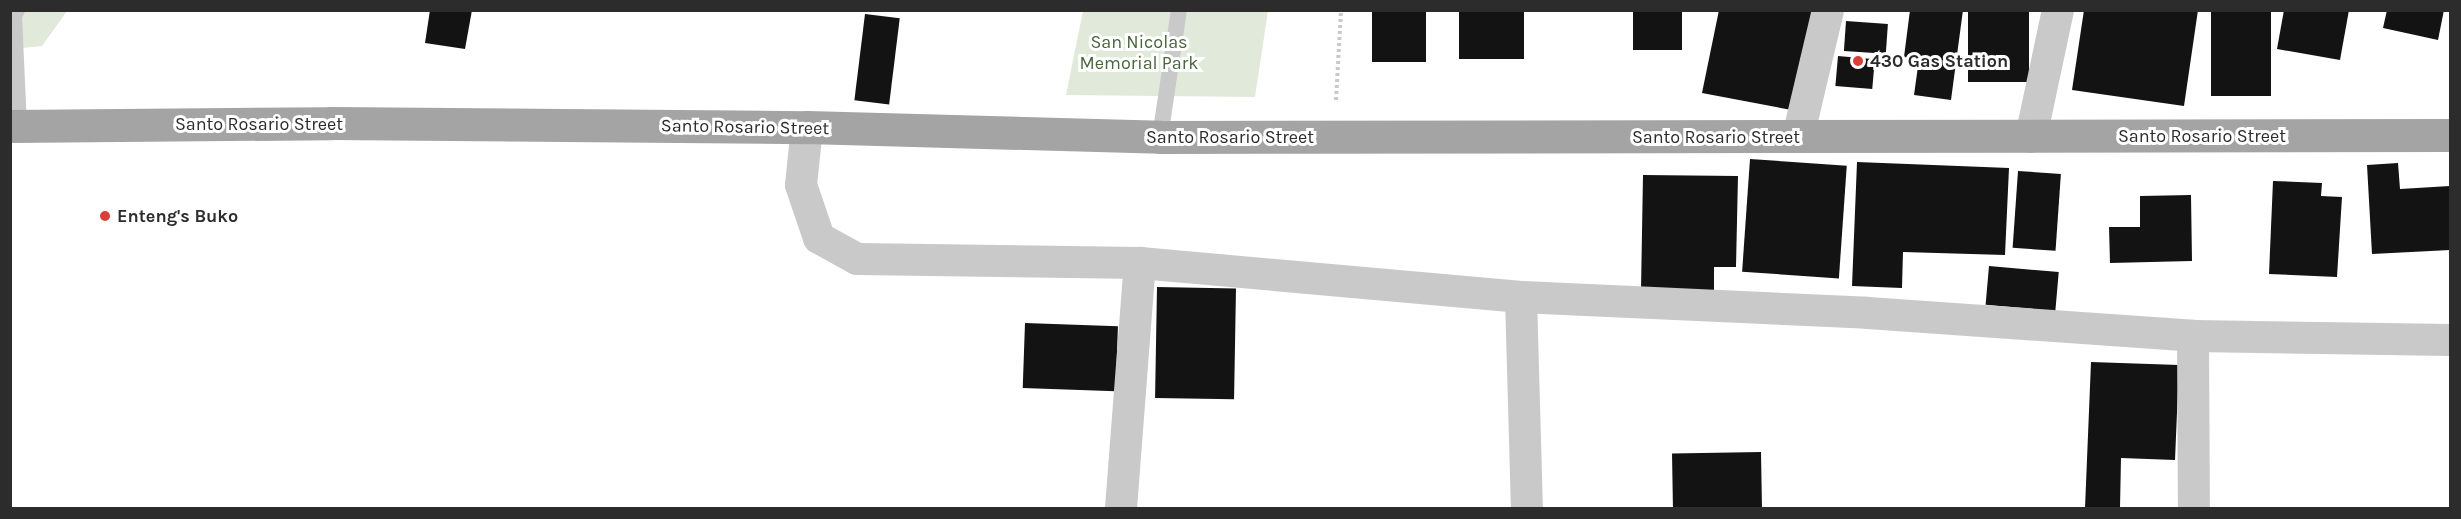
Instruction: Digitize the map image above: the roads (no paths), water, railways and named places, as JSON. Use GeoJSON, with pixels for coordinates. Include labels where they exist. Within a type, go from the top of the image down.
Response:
{"type":"FeatureCollection","features":[{"type":"Feature","properties":{"kind":"main road","name":"Santo Rosario Street"},"geometry":{"type":"LineString","coordinates":[[15,125],[343,123],[807,127],[1160,137],[2450,135]]}},
{"type":"Feature","properties":{"kind":"street"},"geometry":{"type":"LineString","coordinates":[[1798,137],[1828,10]]}},
{"type":"Feature","properties":{"kind":"street"},"geometry":{"type":"LineString","coordinates":[[2031,137],[2058,10]]}},
{"type":"Feature","properties":{"kind":"street"},"geometry":{"type":"LineString","coordinates":[[2450,135],[2451,115]]}},
{"type":"Feature","properties":{"kind":"street"},"geometry":{"type":"LineString","coordinates":[[807,127],[801,185],[819,238],[857,259],[1140,263],[1521,297],[1868,313],[2193,336],[2451,340]]}},
{"type":"Feature","properties":{"kind":"street"},"geometry":{"type":"LineString","coordinates":[[1121,508],[1140,263]]}},
{"type":"Feature","properties":{"kind":"street"},"geometry":{"type":"LineString","coordinates":[[1521,297],[1527,508]]}},
{"type":"Feature","properties":{"kind":"street"},"geometry":{"type":"LineString","coordinates":[[2193,336],[2194,508]]}},
{"type":"Feature","properties":{"kind":"lane"},"geometry":{"type":"LineString","coordinates":[[15,125],[14,16],[16,10]]}},
{"type":"Feature","properties":{"kind":"lane"},"geometry":{"type":"LineString","coordinates":[[1160,137],[1179,10]]}},
{"type":"Feature","properties":{"kind":"place","name":"430 Gas Station"},"geometry":{"type":"Point","coordinates":[1858,61]}},
{"type":"Feature","properties":{"kind":"place","name":"Enteng's Buko"},"geometry":{"type":"Point","coordinates":[105,216]}},
{"type":"Feature","properties":{"kind":"park label","name":"San Nicolas Memorial Park"},"geometry":{"type":"Point","coordinates":[1139,53]}}]}
